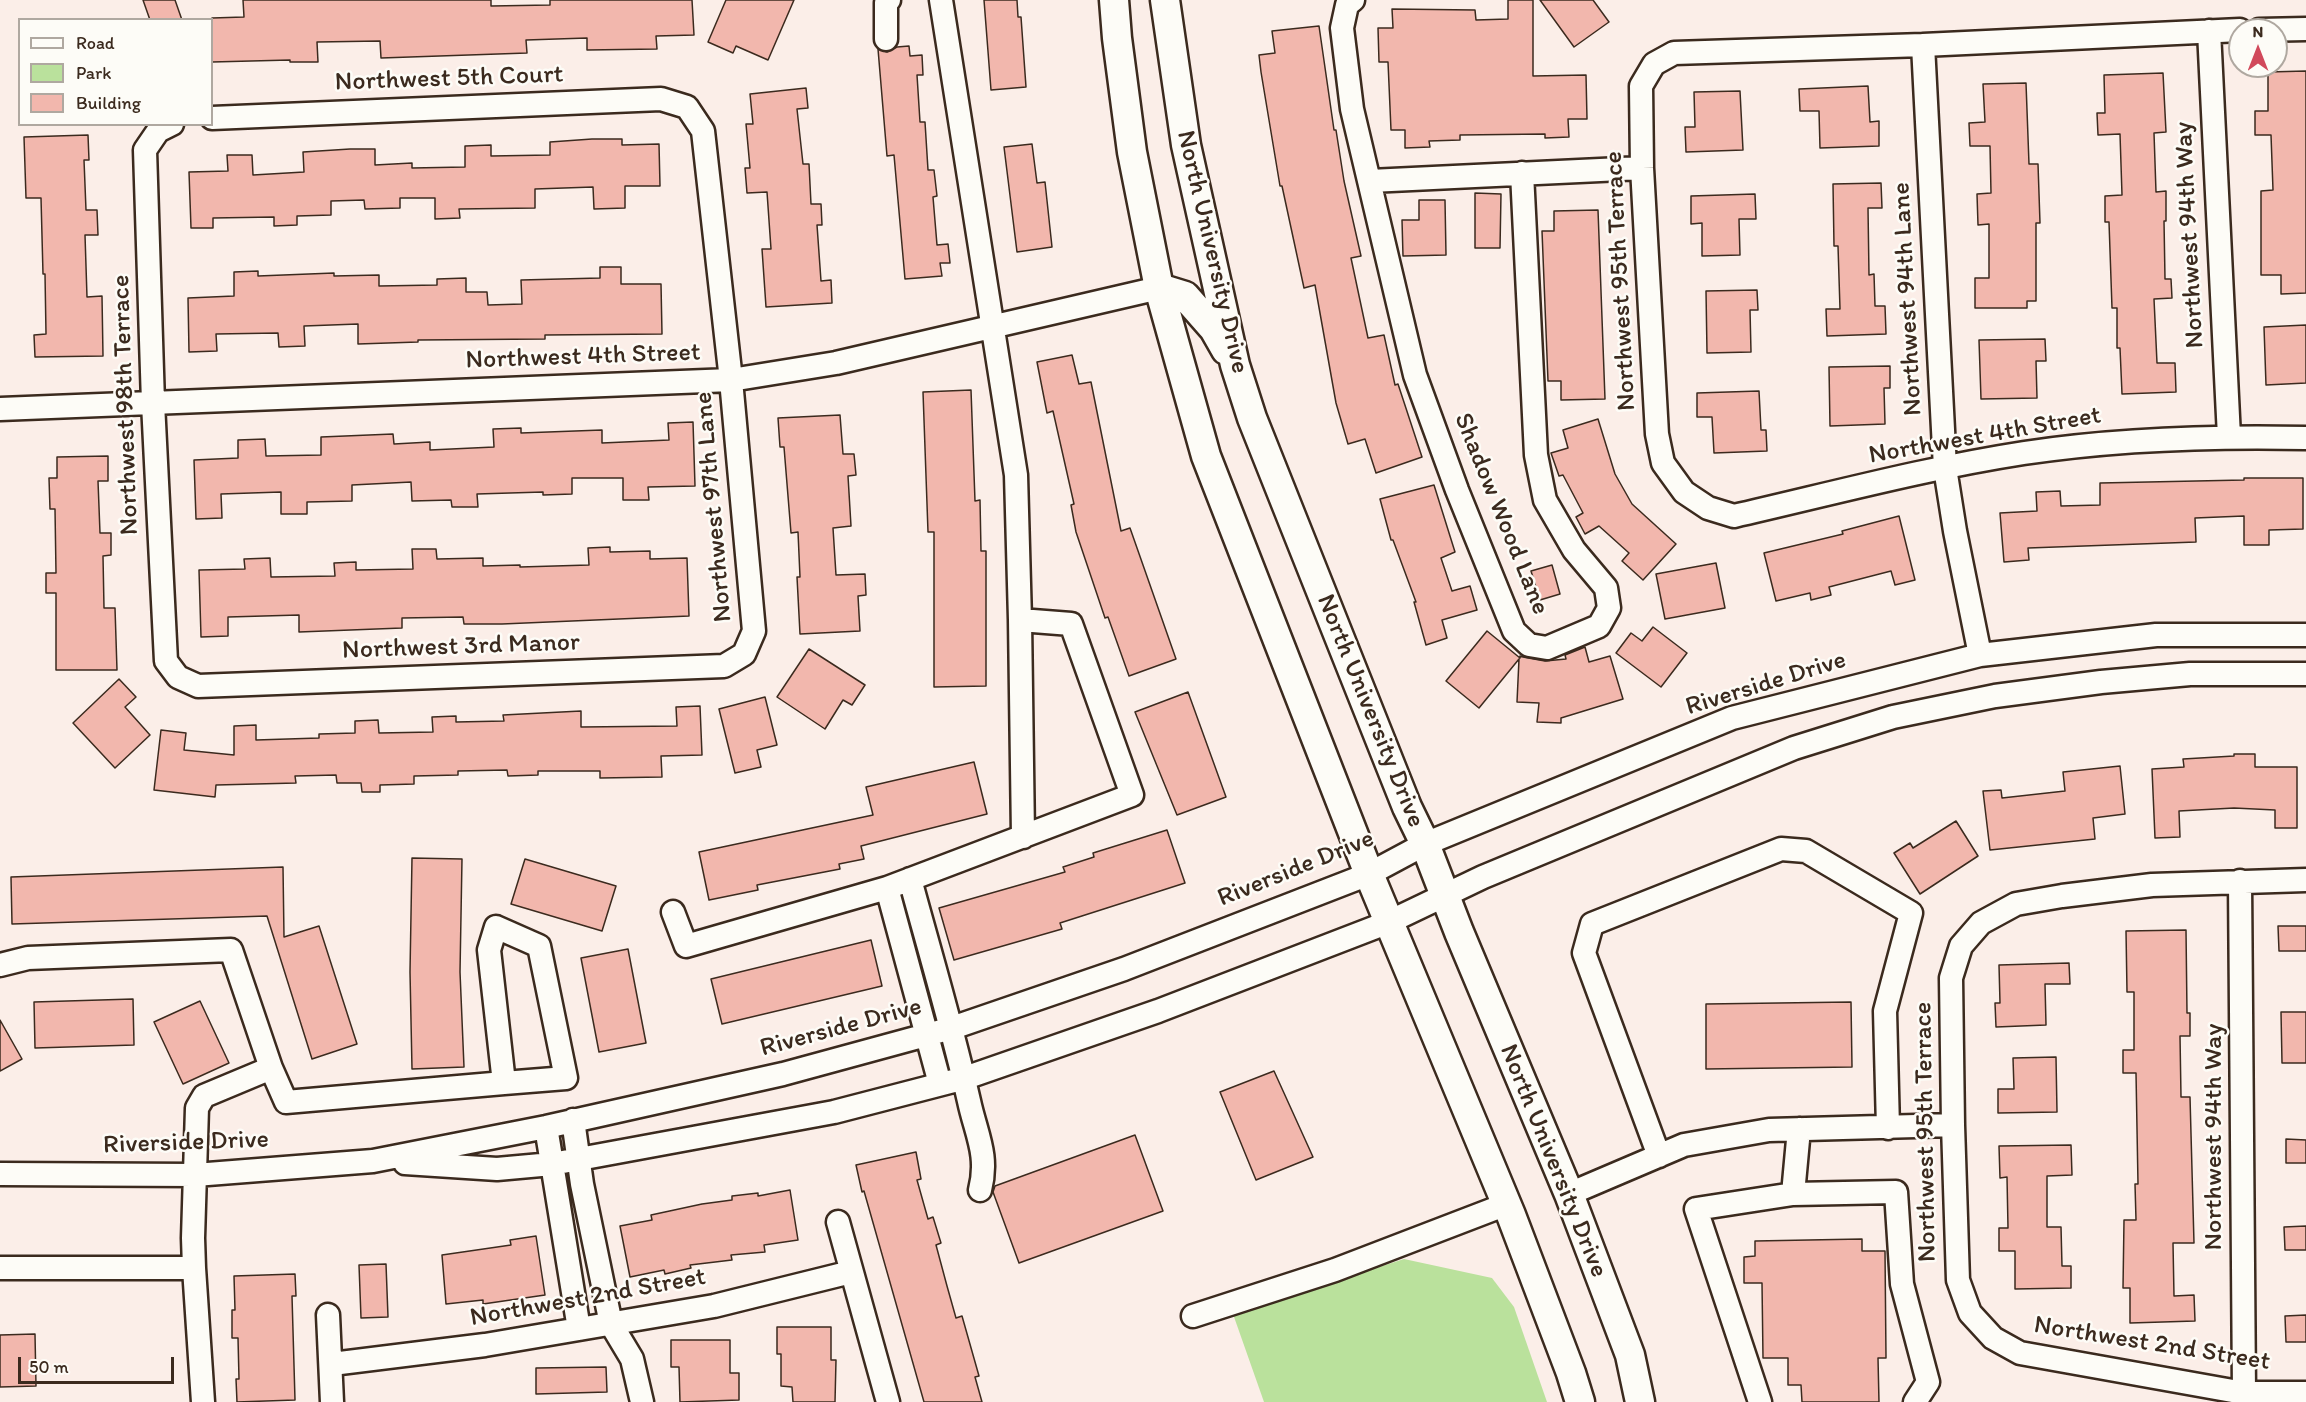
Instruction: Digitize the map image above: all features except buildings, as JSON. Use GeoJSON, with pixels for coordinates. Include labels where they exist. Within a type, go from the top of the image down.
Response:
{"type":"FeatureCollection","features":[{"type":"Feature","properties":{"kind":"main road"},"geometry":{"type":"LineString","coordinates":[[1114,0],[1132,152],[1159,288],[1206,456],[1369,874],[1507,1204],[1580,1402]]}},
{"type":"Feature","properties":{"kind":"main road","name":"North University Drive"},"geometry":{"type":"LineString","coordinates":[[1165,0],[1186,145],[1235,364],[1252,418],[1407,807],[1425,844],[1569,1194],[1630,1355],[1640,1402]]}},
{"type":"Feature","properties":{"kind":"main road"},"geometry":{"type":"LineString","coordinates":[[1159,288],[1185,296],[1214,329],[1235,364]]}},
{"type":"Feature","properties":{"kind":"street"},"geometry":{"type":"LineString","coordinates":[[885,39],[886,3],[889,0]]}},
{"type":"Feature","properties":{"kind":"street"},"geometry":{"type":"LineString","coordinates":[[941,0],[1016,475],[1023,837]]}},
{"type":"Feature","properties":{"kind":"street","name":"Shadow Wood Lane"},"geometry":{"type":"LineString","coordinates":[[1350,2],[1342,28],[1352,109],[1415,375],[1457,490],[1514,631],[1529,645],[1547,648],[1599,626],[1609,608],[1606,588],[1574,550],[1545,500],[1536,455],[1522,172]]}},
{"type":"Feature","properties":{"kind":"street"},"geometry":{"type":"LineString","coordinates":[[2288,29],[2306,29]]}},
{"type":"Feature","properties":{"kind":"street"},"geometry":{"type":"LineString","coordinates":[[1923,45],[2228,30]]}},
{"type":"Feature","properties":{"kind":"street","name":"Northwest 94th Way"},"geometry":{"type":"LineString","coordinates":[[2209,31],[2229,437]]}},
{"type":"Feature","properties":{"kind":"street","name":"Northwest 95th Terrace"},"geometry":{"type":"LineString","coordinates":[[1684,492],[1663,463],[1657,434],[1642,168],[1641,86],[1654,64],[1674,53],[1923,45]]}},
{"type":"Feature","properties":{"kind":"street","name":"Northwest 94th Lane"},"geometry":{"type":"LineString","coordinates":[[1923,45],[1945,468],[1980,655]]}},
{"type":"Feature","properties":{"kind":"street","name":"Northwest 5th Court"},"geometry":{"type":"LineString","coordinates":[[213,118],[661,99],[687,107]]}},
{"type":"Feature","properties":{"kind":"street","name":"Northwest 97th Lane"},"geometry":{"type":"LineString","coordinates":[[687,107],[703,131],[731,380],[754,631],[744,654]]}},
{"type":"Feature","properties":{"kind":"street","name":"Northwest 98th Terrace"},"geometry":{"type":"LineString","coordinates":[[165,128],[145,150],[153,403],[166,661],[178,677]]}},
{"type":"Feature","properties":{"kind":"street"},"geometry":{"type":"LineString","coordinates":[[1370,181],[1642,168]]}},
{"type":"Feature","properties":{"kind":"street","name":"Northwest 4th Street"},"geometry":{"type":"LineString","coordinates":[[0,409],[731,380],[836,363],[1159,288]]}},
{"type":"Feature","properties":{"kind":"street","name":"Northwest 4th Street"},"geometry":{"type":"LineString","coordinates":[[1684,492],[1708,508],[1734,516],[1945,468],[2023,453],[2109,443],[2229,437],[2306,438]]}},
{"type":"Feature","properties":{"kind":"street"},"geometry":{"type":"LineString","coordinates":[[673,912],[687,946],[887,888],[1132,795],[1071,624],[1020,620]]}},
{"type":"Feature","properties":{"kind":"street","name":"Riverside Drive"},"geometry":{"type":"LineString","coordinates":[[0,1174],[195,1175],[373,1161],[546,1127],[783,1074],[952,1028],[1124,969],[1369,874],[1425,844],[1732,718],[1980,655],[2156,635],[2306,636]]}},
{"type":"Feature","properties":{"kind":"street","name":"Northwest 3rd Manor"},"geometry":{"type":"LineString","coordinates":[[178,677],[198,686],[724,666],[744,654]]}},
{"type":"Feature","properties":{"kind":"street","name":"Riverside Drive"},"geometry":{"type":"LineString","coordinates":[[373,1161],[496,1169],[552,1164],[834,1112],[965,1078],[1158,1011],[1389,922],[1445,894],[1794,748],[1893,717],[1995,696],[2101,682],[2190,674],[2306,674]]}},
{"type":"Feature","properties":{"kind":"street"},"geometry":{"type":"LineString","coordinates":[[1659,1156],[1584,953],[1592,924],[1781,849],[1806,851],[1911,913],[1885,1011],[1888,1128]]}},
{"type":"Feature","properties":{"kind":"street"},"geometry":{"type":"LineString","coordinates":[[910,879],[952,1028],[982,1148],[984,1174],[980,1190]]}},
{"type":"Feature","properties":{"kind":"street"},"geometry":{"type":"LineString","coordinates":[[2240,881],[2306,880]]}},
{"type":"Feature","properties":{"kind":"street","name":"Northwest 94th Way"},"geometry":{"type":"LineString","coordinates":[[2240,881],[2244,1393]]}},
{"type":"Feature","properties":{"kind":"street","name":"Northwest 95th Terrace"},"geometry":{"type":"LineString","coordinates":[[1993,1338],[1970,1313],[1958,1280],[1951,978],[1961,946],[1981,923],[2016,904],[2152,885],[2240,881]]}},
{"type":"Feature","properties":{"kind":"street"},"geometry":{"type":"LineString","coordinates":[[887,888],[940,1084]]}},
{"type":"Feature","properties":{"kind":"street"},"geometry":{"type":"LineString","coordinates":[[0,964],[28,958],[231,950],[271,1068],[286,1102],[566,1078],[539,946],[496,927],[489,950],[504,1083]]}},
{"type":"Feature","properties":{"kind":"street"},"geometry":{"type":"LineString","coordinates":[[203,1402],[193,1238],[197,1108],[204,1096],[271,1068]]}},
{"type":"Feature","properties":{"kind":"street"},"geometry":{"type":"LineString","coordinates":[[573,1120],[611,1324],[632,1359],[642,1402]]}},
{"type":"Feature","properties":{"kind":"street"},"geometry":{"type":"LineString","coordinates":[[1569,1194],[1684,1145],[1769,1131],[1953,1125]]}},
{"type":"Feature","properties":{"kind":"street"},"geometry":{"type":"LineString","coordinates":[[546,1127],[579,1329]]}},
{"type":"Feature","properties":{"kind":"street"},"geometry":{"type":"LineString","coordinates":[[1793,1194],[1799,1130]]}},
{"type":"Feature","properties":{"kind":"street"},"geometry":{"type":"LineString","coordinates":[[1760,1402],[1696,1209],[1793,1194],[1896,1192],[1902,1284],[1928,1382],[1916,1402]]}},
{"type":"Feature","properties":{"kind":"street"},"geometry":{"type":"LineString","coordinates":[[1193,1316],[1335,1270],[1507,1204]]}},
{"type":"Feature","properties":{"kind":"street"},"geometry":{"type":"LineString","coordinates":[[838,1222],[888,1402]]}},
{"type":"Feature","properties":{"kind":"street"},"geometry":{"type":"LineString","coordinates":[[0,1268],[194,1268]]}},
{"type":"Feature","properties":{"kind":"street","name":"Northwest 2nd Street"},"geometry":{"type":"LineString","coordinates":[[332,1364],[485,1345],[714,1306],[851,1272]]}},
{"type":"Feature","properties":{"kind":"street"},"geometry":{"type":"LineString","coordinates":[[328,1315],[332,1402]]}},
{"type":"Feature","properties":{"kind":"street","name":"Northwest 2nd Street"},"geometry":{"type":"LineString","coordinates":[[1993,1338],[2020,1353],[2244,1393],[2306,1393]]}},
{"type":"Feature","properties":{"kind":"green space"},"geometry":{"type":"Polygon","coordinates":[[[1404,1259],[1492,1278],[1514,1307],[1547,1402],[1264,1402],[1233,1314],[1404,1259]]]}}]}
